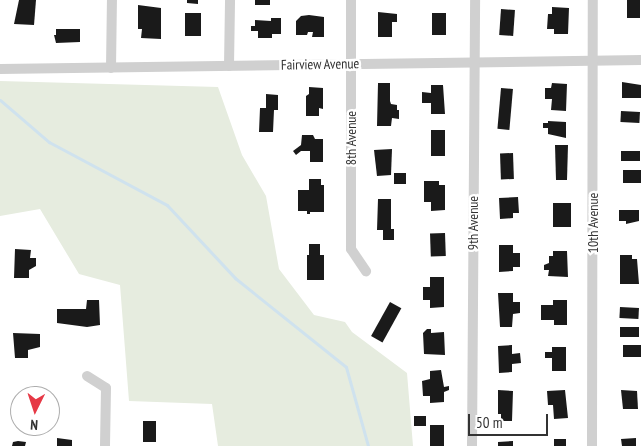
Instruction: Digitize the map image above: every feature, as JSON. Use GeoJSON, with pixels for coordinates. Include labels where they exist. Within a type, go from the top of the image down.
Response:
{"type":"FeatureCollection","features":[{"type":"Feature","properties":{"kind":"street"},"geometry":{"type":"LineString","coordinates":[[112,0],[112,68]]}},
{"type":"Feature","properties":{"kind":"street"},"geometry":{"type":"LineString","coordinates":[[230,0],[230,66]]}},
{"type":"Feature","properties":{"kind":"street","name":"8th Avenue"},"geometry":{"type":"LineString","coordinates":[[351,0],[351,249],[366,272]]}},
{"type":"Feature","properties":{"kind":"street","name":"9th Avenue"},"geometry":{"type":"LineString","coordinates":[[472,446],[475,0]]}},
{"type":"Feature","properties":{"kind":"street","name":"10th Avenue"},"geometry":{"type":"LineString","coordinates":[[592,446],[593,0]]}},
{"type":"Feature","properties":{"kind":"street","name":"Fairview Avenue"},"geometry":{"type":"LineString","coordinates":[[0,69],[641,60]]}},
{"type":"Feature","properties":{"kind":"street"},"geometry":{"type":"LineString","coordinates":[[87,376],[106,388],[105,446]]}},
{"type":"Feature","properties":{"kind":"shaded area"},"geometry":{"type":"Polygon","coordinates":[[[0,81],[218,87],[242,155],[266,196],[279,269],[314,315],[345,322],[352,332],[407,373],[413,446],[218,446],[212,404],[129,401],[120,285],[79,274],[40,209],[0,216],[0,81]]]}},
{"type":"Feature","properties":{"kind":"building"},"geometry":{"type":"Polygon","coordinates":[[[19,0],[36,0],[34,25],[14,24],[19,0]]]}},
{"type":"Feature","properties":{"kind":"building"},"geometry":{"type":"Polygon","coordinates":[[[187,0],[198,0],[198,4],[187,3],[187,0]]]}},
{"type":"Feature","properties":{"kind":"building"},"geometry":{"type":"Polygon","coordinates":[[[255,0],[270,0],[270,5],[255,5],[255,0]]]}},
{"type":"Feature","properties":{"kind":"building"},"geometry":{"type":"Polygon","coordinates":[[[627,0],[640,0],[640,18],[627,18],[627,0]]]}},
{"type":"Feature","properties":{"kind":"building"},"geometry":{"type":"Polygon","coordinates":[[[138,5],[161,8],[161,39],[141,38],[142,29],[138,29],[138,5]]]}},
{"type":"Feature","properties":{"kind":"building"},"geometry":{"type":"Polygon","coordinates":[[[552,7],[569,8],[568,34],[554,34],[554,29],[547,29],[548,14],[552,14],[552,7]]]}},
{"type":"Feature","properties":{"kind":"building"},"geometry":{"type":"Polygon","coordinates":[[[501,9],[515,10],[513,36],[499,35],[501,9]]]}},
{"type":"Feature","properties":{"kind":"building"},"geometry":{"type":"Polygon","coordinates":[[[378,12],[397,14],[397,22],[392,22],[392,37],[378,37],[378,12]]]}},
{"type":"Feature","properties":{"kind":"building"},"geometry":{"type":"Polygon","coordinates":[[[185,13],[201,13],[201,36],[185,36],[185,13]]]}},
{"type":"Feature","properties":{"kind":"building"},"geometry":{"type":"Polygon","coordinates":[[[432,13],[446,13],[446,35],[432,35],[432,13]]]}},
{"type":"Feature","properties":{"kind":"building"},"geometry":{"type":"Polygon","coordinates":[[[301,16],[324,17],[324,37],[312,37],[313,32],[308,32],[307,35],[296,35],[296,21],[301,16]]]}},
{"type":"Feature","properties":{"kind":"building"},"geometry":{"type":"Polygon","coordinates":[[[271,18],[281,18],[281,34],[272,34],[272,38],[258,38],[258,31],[251,31],[251,26],[255,26],[255,20],[271,21],[271,18]]]}},
{"type":"Feature","properties":{"kind":"building"},"geometry":{"type":"Polygon","coordinates":[[[56,29],[80,29],[80,42],[56,43],[54,35],[56,35],[56,29]]]}},
{"type":"Feature","properties":{"kind":"building"},"geometry":{"type":"Polygon","coordinates":[[[622,82],[641,85],[641,98],[622,98],[622,82]]]}},
{"type":"Feature","properties":{"kind":"building"},"geometry":{"type":"Polygon","coordinates":[[[378,83],[390,83],[391,104],[397,105],[397,110],[399,110],[399,119],[392,118],[391,126],[377,126],[378,83]]]}},
{"type":"Feature","properties":{"kind":"building"},"geometry":{"type":"Polygon","coordinates":[[[552,83],[567,84],[566,111],[551,110],[552,99],[545,99],[545,88],[551,88],[552,83]]]}},
{"type":"Feature","properties":{"kind":"building"},"geometry":{"type":"Polygon","coordinates":[[[431,85],[443,85],[445,114],[431,114],[431,103],[422,103],[422,92],[431,93],[431,85]]]}},
{"type":"Feature","properties":{"kind":"building"},"geometry":{"type":"Polygon","coordinates":[[[309,87],[323,88],[323,109],[319,108],[319,116],[306,116],[306,96],[309,94],[309,87]]]}},
{"type":"Feature","properties":{"kind":"building"},"geometry":{"type":"Polygon","coordinates":[[[501,88],[513,89],[509,130],[497,129],[501,88]]]}},
{"type":"Feature","properties":{"kind":"building"},"geometry":{"type":"Polygon","coordinates":[[[266,94],[278,95],[278,110],[274,110],[273,132],[259,132],[260,108],[266,108],[266,94]]]}},
{"type":"Feature","properties":{"kind":"building"},"geometry":{"type":"Polygon","coordinates":[[[621,111],[640,112],[639,123],[620,122],[621,111]]]}},
{"type":"Feature","properties":{"kind":"building"},"geometry":{"type":"Polygon","coordinates":[[[548,121],[566,122],[566,138],[548,134],[548,128],[543,128],[543,123],[548,123],[548,121]]]}},
{"type":"Feature","properties":{"kind":"building"},"geometry":{"type":"Polygon","coordinates":[[[431,130],[445,130],[445,156],[431,156],[431,130]]]}},
{"type":"Feature","properties":{"kind":"building"},"geometry":{"type":"Polygon","coordinates":[[[302,135],[313,135],[315,139],[323,139],[323,162],[310,162],[310,151],[301,151],[296,155],[293,151],[301,145],[302,135]]]}},
{"type":"Feature","properties":{"kind":"building"},"geometry":{"type":"Polygon","coordinates":[[[555,145],[568,145],[567,180],[556,180],[555,145]]]}},
{"type":"Feature","properties":{"kind":"building"},"geometry":{"type":"Polygon","coordinates":[[[392,149],[391,175],[377,176],[374,150],[392,149]]]}},
{"type":"Feature","properties":{"kind":"building"},"geometry":{"type":"Polygon","coordinates":[[[621,151],[640,151],[640,161],[621,161],[621,151]]]}},
{"type":"Feature","properties":{"kind":"building"},"geometry":{"type":"Polygon","coordinates":[[[500,153],[513,153],[514,179],[501,179],[500,153]]]}},
{"type":"Feature","properties":{"kind":"building"},"geometry":{"type":"Polygon","coordinates":[[[623,170],[641,170],[641,183],[623,183],[623,170]]]}},
{"type":"Feature","properties":{"kind":"building"},"geometry":{"type":"Polygon","coordinates":[[[394,173],[406,173],[406,184],[394,184],[394,173]]]}},
{"type":"Feature","properties":{"kind":"building"},"geometry":{"type":"Polygon","coordinates":[[[309,179],[321,179],[321,185],[324,185],[324,212],[310,212],[310,214],[307,214],[307,211],[298,211],[298,190],[309,190],[309,179]]]}},
{"type":"Feature","properties":{"kind":"building"},"geometry":{"type":"Polygon","coordinates":[[[424,181],[439,181],[439,185],[445,185],[445,210],[431,211],[431,202],[424,202],[424,181]]]}},
{"type":"Feature","properties":{"kind":"building"},"geometry":{"type":"Polygon","coordinates":[[[518,197],[519,213],[513,213],[513,218],[500,219],[499,198],[518,197]]]}},
{"type":"Feature","properties":{"kind":"building"},"geometry":{"type":"Polygon","coordinates":[[[378,199],[391,199],[391,229],[394,229],[394,240],[383,240],[383,230],[377,230],[378,199]]]}},
{"type":"Feature","properties":{"kind":"building"},"geometry":{"type":"Polygon","coordinates":[[[553,203],[571,203],[571,227],[553,227],[553,203]]]}},
{"type":"Feature","properties":{"kind":"building"},"geometry":{"type":"Polygon","coordinates":[[[619,210],[639,210],[639,221],[626,224],[626,221],[619,221],[619,210]]]}},
{"type":"Feature","properties":{"kind":"building"},"geometry":{"type":"Polygon","coordinates":[[[445,233],[446,256],[431,257],[430,234],[445,233]]]}},
{"type":"Feature","properties":{"kind":"building"},"geometry":{"type":"Polygon","coordinates":[[[309,244],[320,244],[320,255],[324,255],[324,280],[307,280],[309,244]]]}},
{"type":"Feature","properties":{"kind":"building"},"geometry":{"type":"Polygon","coordinates":[[[499,245],[513,245],[513,253],[520,253],[520,267],[513,267],[513,271],[499,272],[499,245]]]}},
{"type":"Feature","properties":{"kind":"building"},"geometry":{"type":"Polygon","coordinates":[[[15,249],[31,250],[30,258],[36,258],[36,266],[29,270],[29,278],[14,278],[15,249]]]}},
{"type":"Feature","properties":{"kind":"building"},"geometry":{"type":"Polygon","coordinates":[[[553,251],[567,251],[568,277],[548,276],[549,270],[544,270],[544,265],[549,263],[549,256],[553,256],[553,251]]]}},
{"type":"Feature","properties":{"kind":"building"},"geometry":{"type":"Polygon","coordinates":[[[620,255],[632,255],[632,259],[637,259],[639,284],[620,284],[620,255]]]}},
{"type":"Feature","properties":{"kind":"building"},"geometry":{"type":"Polygon","coordinates":[[[430,277],[444,277],[444,307],[430,308],[430,300],[423,300],[423,287],[430,287],[430,277]]]}},
{"type":"Feature","properties":{"kind":"building"},"geometry":{"type":"Polygon","coordinates":[[[498,293],[513,293],[513,302],[520,302],[520,313],[513,314],[512,327],[500,327],[498,293]]]}},
{"type":"Feature","properties":{"kind":"building"},"geometry":{"type":"Polygon","coordinates":[[[87,300],[99,300],[100,325],[87,327],[57,323],[57,309],[86,309],[87,300]]]}},
{"type":"Feature","properties":{"kind":"building"},"geometry":{"type":"Polygon","coordinates":[[[553,300],[567,300],[567,325],[554,325],[554,320],[541,320],[541,305],[553,305],[553,300]]]}},
{"type":"Feature","properties":{"kind":"building"},"geometry":{"type":"Polygon","coordinates":[[[390,302],[401,308],[382,342],[371,336],[390,302]]]}},
{"type":"Feature","properties":{"kind":"building"},"geometry":{"type":"Polygon","coordinates":[[[620,307],[639,308],[638,319],[619,318],[620,307]]]}},
{"type":"Feature","properties":{"kind":"building"},"geometry":{"type":"Polygon","coordinates":[[[620,327],[639,327],[639,337],[620,337],[620,327]]]}},
{"type":"Feature","properties":{"kind":"building"},"geometry":{"type":"Polygon","coordinates":[[[427,329],[431,329],[431,333],[444,332],[445,355],[424,354],[423,333],[427,329]]]}},
{"type":"Feature","properties":{"kind":"building"},"geometry":{"type":"Polygon","coordinates":[[[13,333],[40,334],[40,347],[28,350],[28,358],[15,358],[13,333]]]}},
{"type":"Feature","properties":{"kind":"building"},"geometry":{"type":"Polygon","coordinates":[[[512,345],[512,354],[520,353],[521,363],[512,364],[512,372],[499,373],[498,346],[512,345]]]}},
{"type":"Feature","properties":{"kind":"building"},"geometry":{"type":"Polygon","coordinates":[[[623,345],[641,345],[641,357],[623,357],[623,345]]]}},
{"type":"Feature","properties":{"kind":"building"},"geometry":{"type":"Polygon","coordinates":[[[552,347],[566,347],[566,371],[552,371],[552,358],[545,358],[545,352],[552,352],[552,347]]]}},
{"type":"Feature","properties":{"kind":"building"},"geometry":{"type":"Polygon","coordinates":[[[441,370],[444,387],[449,386],[449,390],[444,392],[444,402],[430,403],[430,396],[423,396],[422,381],[430,379],[430,371],[441,370]]]}},
{"type":"Feature","properties":{"kind":"building"},"geometry":{"type":"Polygon","coordinates":[[[498,390],[513,391],[512,421],[501,421],[501,414],[498,414],[498,390]]]}},
{"type":"Feature","properties":{"kind":"building"},"geometry":{"type":"Polygon","coordinates":[[[565,390],[568,418],[554,419],[553,405],[548,405],[547,391],[565,390]]]}},
{"type":"Feature","properties":{"kind":"building"},"geometry":{"type":"Polygon","coordinates":[[[621,390],[637,391],[638,409],[623,409],[621,390]]]}},
{"type":"Feature","properties":{"kind":"building"},"geometry":{"type":"Polygon","coordinates":[[[414,416],[426,416],[426,426],[414,426],[414,416]]]}},
{"type":"Feature","properties":{"kind":"building"},"geometry":{"type":"Polygon","coordinates":[[[143,421],[156,421],[156,442],[143,442],[143,421]]]}},
{"type":"Feature","properties":{"kind":"building"},"geometry":{"type":"Polygon","coordinates":[[[430,425],[444,425],[444,446],[430,446],[430,425]]]}},
{"type":"Feature","properties":{"kind":"building"},"geometry":{"type":"Polygon","coordinates":[[[57,438],[72,440],[72,446],[57,446],[57,438]]]}},
{"type":"Feature","properties":{"kind":"building"},"geometry":{"type":"Polygon","coordinates":[[[636,438],[636,446],[622,446],[621,439],[636,438]]]}},
{"type":"Feature","properties":{"kind":"building"},"geometry":{"type":"Polygon","coordinates":[[[554,439],[566,439],[566,446],[554,446],[554,439]]]}},
{"type":"Feature","properties":{"kind":"building"},"geometry":{"type":"Polygon","coordinates":[[[513,441],[513,446],[498,446],[498,442],[513,441]]]}},
{"type":"Feature","properties":{"kind":"building"},"geometry":{"type":"Polygon","coordinates":[[[13,442],[26,442],[25,446],[12,446],[13,442]]]}},
{"type":"Feature","properties":{"kind":"waterway"},"geometry":{"type":"LineString","coordinates":[[0,100],[49,142],[167,205],[235,278],[346,367],[368,446]]}}]}
